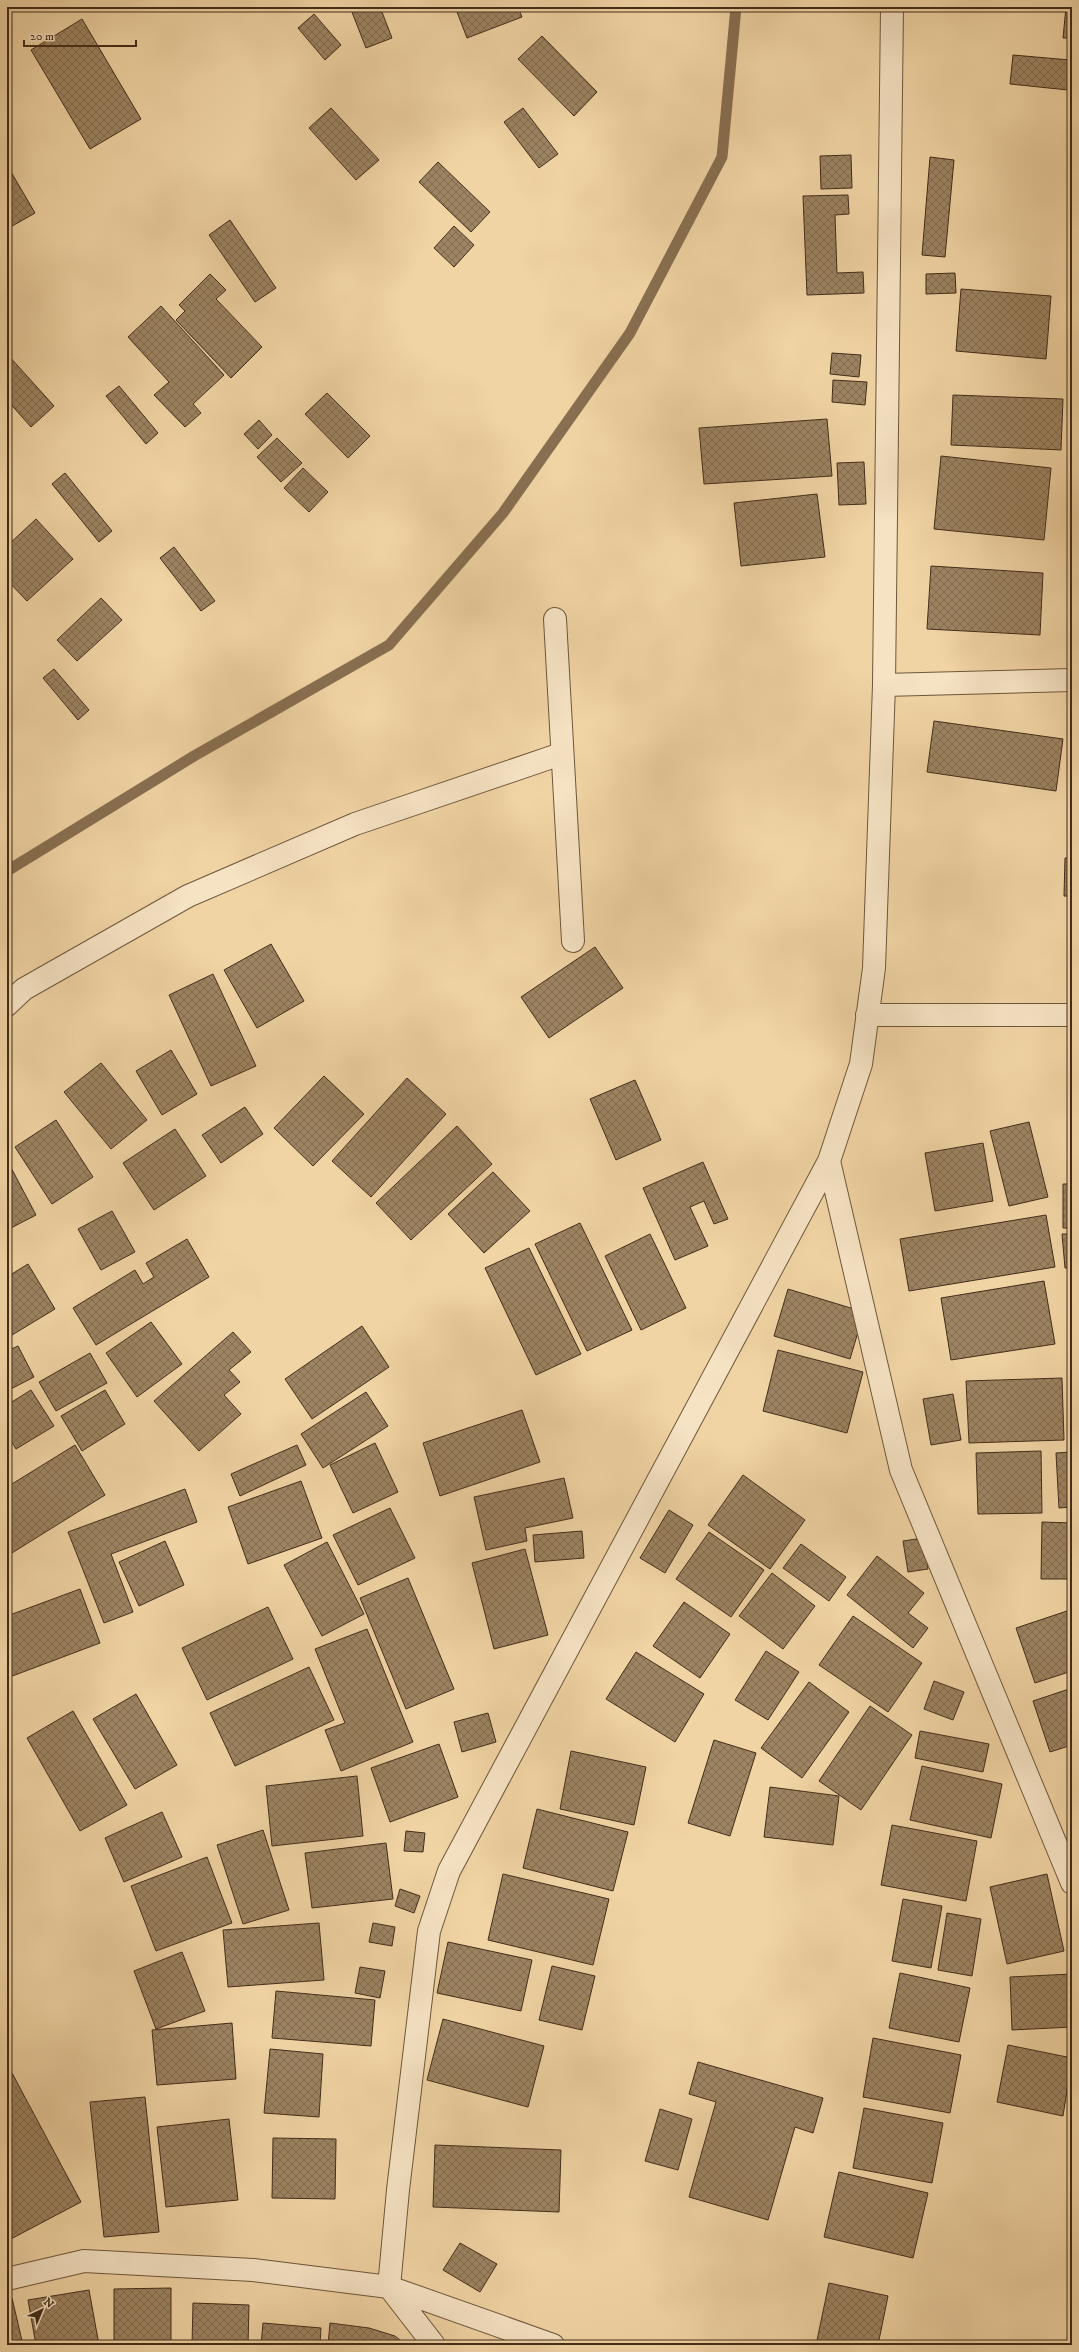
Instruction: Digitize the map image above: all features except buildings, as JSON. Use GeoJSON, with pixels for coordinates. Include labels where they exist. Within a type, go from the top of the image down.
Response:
{"type":"FeatureCollection","features":[{"type":"Feature","properties":{"kind":"street"},"geometry":{"type":"LineString","coordinates":[[434,2345],[389,2287],[398,2190],[429,1931],[449,1871],[829,1161],[861,1064],[874,968],[884,685],[892,7]]}},
{"type":"Feature","properties":{"kind":"street"},"geometry":{"type":"LineString","coordinates":[[554,619],[573,941]]}},
{"type":"Feature","properties":{"kind":"street"},"geometry":{"type":"LineString","coordinates":[[884,685],[1072,680]]}},
{"type":"Feature","properties":{"kind":"street"},"geometry":{"type":"LineString","coordinates":[[7,1005],[24,989],[188,896],[355,824],[562,754]]}},
{"type":"Feature","properties":{"kind":"street"},"geometry":{"type":"LineString","coordinates":[[868,1015],[1072,1015]]}},
{"type":"Feature","properties":{"kind":"street"},"geometry":{"type":"LineString","coordinates":[[829,1161],[901,1470],[1072,1883]]}},
{"type":"Feature","properties":{"kind":"street"},"geometry":{"type":"LineString","coordinates":[[7,2279],[84,2261],[253,2270],[389,2287],[553,2345]]}},
{"type":"Feature","properties":{"kind":"waterway"},"geometry":{"type":"LineString","coordinates":[[7,871],[194,756],[389,645],[503,513],[630,333],[722,157],[736,7]]}}]}
